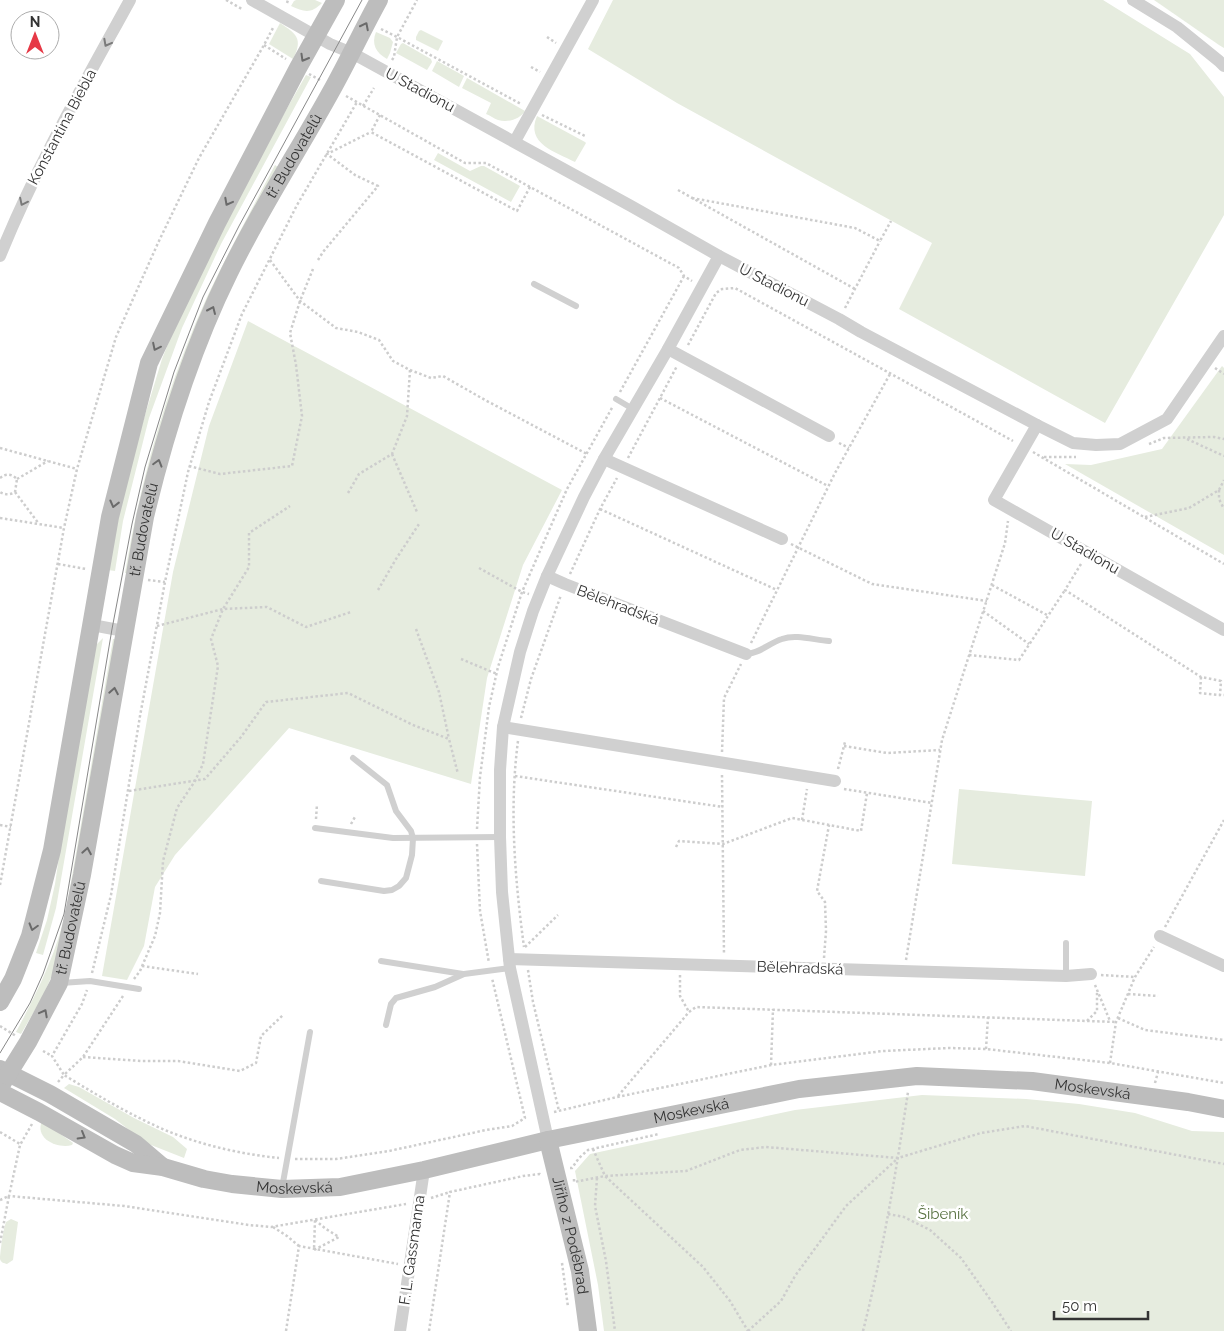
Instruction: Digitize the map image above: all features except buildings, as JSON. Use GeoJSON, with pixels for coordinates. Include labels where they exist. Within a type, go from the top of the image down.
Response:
{"type":"FeatureCollection","features":[{"type":"Feature","properties":{"kind":"street","name":"Konstantina Biebla"},"geometry":{"type":"LineString","coordinates":[[0,256],[15,219],[49,150],[130,0]]}},
{"type":"Feature","properties":{"kind":"street","name":"U Stadionu"},"geometry":{"type":"LineString","coordinates":[[252,0],[316,37],[352,53],[515,141],[719,256],[1036,425],[1073,442],[1096,445],[1120,444],[1167,420],[1224,336]]}},
{"type":"Feature","properties":{"kind":"street"},"geometry":{"type":"LineString","coordinates":[[0,1002],[13,979],[30,936],[51,858],[110,517],[149,363],[217,223],[298,68],[336,0]]}},
{"type":"Feature","properties":{"kind":"street","name":"tř. Budovatelů"},"geometry":{"type":"LineString","coordinates":[[3,1076],[22,1042],[43,1016],[60,983],[82,875],[145,516],[154,477],[177,399],[191,360],[228,273],[255,222],[333,88],[379,0]]}},
{"type":"Feature","properties":{"kind":"street"},"geometry":{"type":"LineString","coordinates":[[515,141],[593,0]]}},
{"type":"Feature","properties":{"kind":"street"},"geometry":{"type":"LineString","coordinates":[[1133,0],[1177,27],[1222,63]]}},
{"type":"Feature","properties":{"kind":"street"},"geometry":{"type":"LineString","coordinates":[[548,1140],[509,963],[502,892],[500,836],[500,770],[503,727],[520,652],[547,576],[604,459],[719,256]]}},
{"type":"Feature","properties":{"kind":"street"},"geometry":{"type":"LineString","coordinates":[[668,349],[829,436]]}},
{"type":"Feature","properties":{"kind":"street","name":"U Stadionu"},"geometry":{"type":"LineString","coordinates":[[1036,425],[994,500],[1224,630]]}},
{"type":"Feature","properties":{"kind":"street"},"geometry":{"type":"LineString","coordinates":[[604,459],[782,539]]}},
{"type":"Feature","properties":{"kind":"street","name":"Bělehradská"},"geometry":{"type":"LineString","coordinates":[[547,576],[746,654]]}},
{"type":"Feature","properties":{"kind":"street"},"geometry":{"type":"LineString","coordinates":[[92,625],[124,632]]}},
{"type":"Feature","properties":{"kind":"street"},"geometry":{"type":"LineString","coordinates":[[503,727],[835,780]]}},
{"type":"Feature","properties":{"kind":"street"},"geometry":{"type":"LineString","coordinates":[[1160,936],[1224,966]]}},
{"type":"Feature","properties":{"kind":"street","name":"Bělehradská"},"geometry":{"type":"LineString","coordinates":[[509,963],[526,958],[905,972],[1066,976],[1091,974]]}},
{"type":"Feature","properties":{"kind":"street"},"geometry":{"type":"LineString","coordinates":[[22,1042],[25,1065],[39,1089]]}},
{"type":"Feature","properties":{"kind":"street","name":"Moskevská"},"geometry":{"type":"LineString","coordinates":[[3,1076],[39,1089],[136,1144],[164,1166]]}},
{"type":"Feature","properties":{"kind":"street","name":"Moskevská"},"geometry":{"type":"LineString","coordinates":[[0,1092],[96,1145],[133,1163],[164,1166],[204,1179],[254,1187],[282,1189],[340,1187],[424,1170],[548,1140],[799,1088],[917,1076],[1032,1081],[1188,1102],[1224,1109]]}},
{"type":"Feature","properties":{"kind":"street"},"geometry":{"type":"LineString","coordinates":[[0,1109],[24,1104]]}},
{"type":"Feature","properties":{"kind":"street","name":"Jiřího z Poděbrad"},"geometry":{"type":"LineString","coordinates":[[548,1140],[580,1271],[588,1331]]}},
{"type":"Feature","properties":{"kind":"street","name":"F. L. Gassmanna"},"geometry":{"type":"LineString","coordinates":[[400,1331],[424,1170]]}},
{"type":"Feature","properties":{"kind":"lane"},"geometry":{"type":"LineString","coordinates":[[534,284],[576,306]]}},
{"type":"Feature","properties":{"kind":"lane"},"geometry":{"type":"LineString","coordinates":[[616,399],[634,409]]}},
{"type":"Feature","properties":{"kind":"lane"},"geometry":{"type":"LineString","coordinates":[[746,654],[752,654],[772,643],[791,637],[829,641]]}},
{"type":"Feature","properties":{"kind":"lane"},"geometry":{"type":"LineString","coordinates":[[321,880],[384,891],[392,890],[399,886],[406,878],[412,854],[413,838],[411,831],[396,811],[386,785],[353,758]]}},
{"type":"Feature","properties":{"kind":"lane"},"geometry":{"type":"LineString","coordinates":[[315,828],[393,838],[500,836]]}},
{"type":"Feature","properties":{"kind":"lane"},"geometry":{"type":"LineString","coordinates":[[1066,943],[1066,976]]}},
{"type":"Feature","properties":{"kind":"lane"},"geometry":{"type":"LineString","coordinates":[[381,961],[464,974],[490,972],[509,963]]}},
{"type":"Feature","properties":{"kind":"lane"},"geometry":{"type":"LineString","coordinates":[[386,1025],[391,1004],[396,998],[435,987],[464,974]]}},
{"type":"Feature","properties":{"kind":"lane"},"geometry":{"type":"LineString","coordinates":[[60,983],[90,981],[139,989]]}},
{"type":"Feature","properties":{"kind":"lane"},"geometry":{"type":"LineString","coordinates":[[282,1189],[310,1032]]}},
{"type":"Feature","properties":{"kind":"path"},"geometry":{"type":"LineString","coordinates":[[226,0],[242,9]]}},
{"type":"Feature","properties":{"kind":"path"},"geometry":{"type":"LineString","coordinates":[[392,60],[397,37],[417,0]]}},
{"type":"Feature","properties":{"kind":"path"},"geometry":{"type":"LineString","coordinates":[[0,885],[64,528],[77,469],[116,337],[199,158],[274,26],[266,22]]}},
{"type":"Feature","properties":{"kind":"path"},"geometry":{"type":"LineString","coordinates":[[378,28],[585,136]]}},
{"type":"Feature","properties":{"kind":"path"},"geometry":{"type":"LineString","coordinates":[[43,1051],[52,1056],[64,1075],[119,1108],[165,1130],[215,1147],[254,1156],[288,1159],[336,1159],[389,1151],[512,1126],[525,1118],[490,972],[480,910],[477,837],[480,777],[490,706],[497,674],[522,592],[567,489],[684,276],[679,268],[486,163],[465,163],[298,68],[264,45]]}},
{"type":"Feature","properties":{"kind":"path"},"geometry":{"type":"LineString","coordinates":[[363,106],[374,88]]}},
{"type":"Feature","properties":{"kind":"path"},"geometry":{"type":"LineString","coordinates":[[52,1056],[82,1004],[90,981],[111,895],[157,626],[189,466],[209,402],[242,314],[297,205],[357,102]]}},
{"type":"Feature","properties":{"kind":"path"},"geometry":{"type":"LineString","coordinates":[[327,154],[371,132],[380,115]]}},
{"type":"Feature","properties":{"kind":"path"},"geometry":{"type":"LineString","coordinates":[[371,132],[517,211],[530,187]]}},
{"type":"Feature","properties":{"kind":"path"},"geometry":{"type":"LineString","coordinates":[[318,260],[378,186],[355,175],[327,154]]}},
{"type":"Feature","properties":{"kind":"path"},"geometry":{"type":"LineString","coordinates":[[678,190],[855,289]]}},
{"type":"Feature","properties":{"kind":"path"},"geometry":{"type":"LineString","coordinates":[[692,198],[856,228],[880,242]]}},
{"type":"Feature","properties":{"kind":"path"},"geometry":{"type":"LineString","coordinates":[[839,319],[891,221]]}},
{"type":"Feature","properties":{"kind":"path"},"geometry":{"type":"LineString","coordinates":[[269,260],[300,301],[336,328],[358,332],[379,340],[392,361],[432,378],[443,376],[587,454]]}},
{"type":"Feature","properties":{"kind":"path"},"geometry":{"type":"LineString","coordinates":[[189,466],[220,474],[292,466],[302,416],[290,333],[313,269]]}},
{"type":"Feature","properties":{"kind":"path"},"geometry":{"type":"LineString","coordinates":[[559,1111],[533,1002],[518,900],[515,776],[521,717],[531,679],[564,584],[600,509],[716,293],[735,288],[1024,446],[1224,564]]}},
{"type":"Feature","properties":{"kind":"path"},"geometry":{"type":"LineString","coordinates":[[348,493],[359,474],[392,454],[407,416],[410,370]]}},
{"type":"Feature","properties":{"kind":"path"},"geometry":{"type":"LineString","coordinates":[[724,958],[722,762],[724,698],[828,486],[890,374]]}},
{"type":"Feature","properties":{"kind":"path"},"geometry":{"type":"LineString","coordinates":[[660,398],[828,486]]}},
{"type":"Feature","properties":{"kind":"path"},"geometry":{"type":"LineString","coordinates":[[1184,438],[1224,456]]}},
{"type":"Feature","properties":{"kind":"path"},"geometry":{"type":"LineString","coordinates":[[0,448],[77,469]]}},
{"type":"Feature","properties":{"kind":"path"},"geometry":{"type":"LineString","coordinates":[[392,454],[417,512]]}},
{"type":"Feature","properties":{"kind":"path"},"geometry":{"type":"LineString","coordinates":[[17,479],[48,461]]}},
{"type":"Feature","properties":{"kind":"path"},"geometry":{"type":"LineString","coordinates":[[0,477],[6,474],[17,479]]}},
{"type":"Feature","properties":{"kind":"path"},"geometry":{"type":"LineString","coordinates":[[17,479],[15,492],[39,524]]}},
{"type":"Feature","properties":{"kind":"path"},"geometry":{"type":"LineString","coordinates":[[1224,480],[1219,490],[1219,499],[1224,509]]}},
{"type":"Feature","properties":{"kind":"path"},"geometry":{"type":"LineString","coordinates":[[1144,517],[1189,508],[1219,490]]}},
{"type":"Feature","properties":{"kind":"path"},"geometry":{"type":"LineString","coordinates":[[0,492],[6,495],[15,492]]}},
{"type":"Feature","properties":{"kind":"path"},"geometry":{"type":"LineString","coordinates":[[57,1084],[83,1057],[142,966],[155,936],[160,913],[163,861],[177,808],[196,781],[203,764],[218,666],[211,639],[223,609],[249,567],[249,533],[290,506]]}},
{"type":"Feature","properties":{"kind":"path"},"geometry":{"type":"LineString","coordinates":[[600,509],[777,590]]}},
{"type":"Feature","properties":{"kind":"path"},"geometry":{"type":"LineString","coordinates":[[905,972],[942,740],[1005,543],[1009,509]]}},
{"type":"Feature","properties":{"kind":"path"},"geometry":{"type":"LineString","coordinates":[[0,518],[64,528]]}},
{"type":"Feature","properties":{"kind":"path"},"geometry":{"type":"LineString","coordinates":[[378,590],[419,524]]}},
{"type":"Feature","properties":{"kind":"path"},"geometry":{"type":"LineString","coordinates":[[798,547],[872,584],[987,601]]}},
{"type":"Feature","properties":{"kind":"path"},"geometry":{"type":"LineString","coordinates":[[969,655],[1019,660],[1088,553]]}},
{"type":"Feature","properties":{"kind":"path"},"geometry":{"type":"LineString","coordinates":[[479,568],[522,592]]}},
{"type":"Feature","properties":{"kind":"path"},"geometry":{"type":"LineString","coordinates":[[992,585],[1048,616]]}},
{"type":"Feature","properties":{"kind":"path"},"geometry":{"type":"LineString","coordinates":[[1065,590],[1201,677],[1220,680],[1220,695]]}},
{"type":"Feature","properties":{"kind":"path"},"geometry":{"type":"LineString","coordinates":[[157,626],[223,609],[267,606],[306,627],[350,612]]}},
{"type":"Feature","properties":{"kind":"path"},"geometry":{"type":"LineString","coordinates":[[983,611],[1029,644]]}},
{"type":"Feature","properties":{"kind":"path"},"geometry":{"type":"LineString","coordinates":[[416,629],[439,692],[458,774]]}},
{"type":"Feature","properties":{"kind":"path"},"geometry":{"type":"LineString","coordinates":[[461,659],[497,674]]}},
{"type":"Feature","properties":{"kind":"path"},"geometry":{"type":"LineString","coordinates":[[1201,677],[1200,693],[1224,695]]}},
{"type":"Feature","properties":{"kind":"path"},"geometry":{"type":"LineString","coordinates":[[128,791],[205,779],[241,737],[266,702],[348,693],[413,725],[449,739]]}},
{"type":"Feature","properties":{"kind":"path"},"geometry":{"type":"LineString","coordinates":[[845,742],[835,780],[838,788],[932,802]]}},
{"type":"Feature","properties":{"kind":"path"},"geometry":{"type":"LineString","coordinates":[[844,746],[887,753],[940,750]]}},
{"type":"Feature","properties":{"kind":"path"},"geometry":{"type":"LineString","coordinates":[[515,776],[722,807]]}},
{"type":"Feature","properties":{"kind":"path"},"geometry":{"type":"LineString","coordinates":[[802,820],[809,777]]}},
{"type":"Feature","properties":{"kind":"path"},"geometry":{"type":"LineString","coordinates":[[676,847],[679,841],[723,844],[792,818],[861,832],[867,793]]}},
{"type":"Feature","properties":{"kind":"path"},"geometry":{"type":"LineString","coordinates":[[315,828],[317,804]]}},
{"type":"Feature","properties":{"kind":"path"},"geometry":{"type":"LineString","coordinates":[[0,825],[11,827]]}},
{"type":"Feature","properties":{"kind":"path"},"geometry":{"type":"LineString","coordinates":[[823,969],[826,931],[825,902],[817,891],[829,825]]}},
{"type":"Feature","properties":{"kind":"path"},"geometry":{"type":"LineString","coordinates":[[0,860],[5,858]]}},
{"type":"Feature","properties":{"kind":"path"},"geometry":{"type":"LineString","coordinates":[[532,940],[558,915]]}},
{"type":"Feature","properties":{"kind":"path"},"geometry":{"type":"LineString","coordinates":[[142,966],[198,974]]}},
{"type":"Feature","properties":{"kind":"path"},"geometry":{"type":"LineString","coordinates":[[680,971],[680,996],[689,1012]]}},
{"type":"Feature","properties":{"kind":"path"},"geometry":{"type":"LineString","coordinates":[[1110,1022],[1091,974],[1135,977]]}},
{"type":"Feature","properties":{"kind":"path"},"geometry":{"type":"LineString","coordinates":[[1088,1021],[1096,1011],[1097,991]]}},
{"type":"Feature","properties":{"kind":"path"},"geometry":{"type":"LineString","coordinates":[[1128,994],[1158,996]]}},
{"type":"Feature","properties":{"kind":"path"},"geometry":{"type":"LineString","coordinates":[[617,1097],[689,1012],[696,1007],[1110,1022],[1117,1020],[1145,1030],[1224,1040]]}},
{"type":"Feature","properties":{"kind":"path"},"geometry":{"type":"LineString","coordinates":[[770,1065],[773,1009]]}},
{"type":"Feature","properties":{"kind":"path"},"geometry":{"type":"LineString","coordinates":[[83,1057],[178,1061],[240,1071],[256,1063],[261,1036],[283,1015]]}},
{"type":"Feature","properties":{"kind":"path"},"geometry":{"type":"LineString","coordinates":[[986,1049],[988,1017]]}},
{"type":"Feature","properties":{"kind":"path"},"geometry":{"type":"LineString","coordinates":[[0,1026],[22,1042]]}},
{"type":"Feature","properties":{"kind":"path"},"geometry":{"type":"LineString","coordinates":[[1155,1083],[1158,1072]]}},
{"type":"Feature","properties":{"kind":"path"},"geometry":{"type":"LineString","coordinates":[[863,1331],[876,1280],[908,1091]]}},
{"type":"Feature","properties":{"kind":"path"},"geometry":{"type":"LineString","coordinates":[[0,1243],[20,1144],[35,1119]]}},
{"type":"Feature","properties":{"kind":"path"},"geometry":{"type":"LineString","coordinates":[[572,1168],[574,1182],[605,1176],[686,1171],[740,1150],[766,1147],[898,1158],[981,1133],[1025,1126],[1224,1164]]}},
{"type":"Feature","properties":{"kind":"path"},"geometry":{"type":"LineString","coordinates":[[0,1132],[20,1144]]}},
{"type":"Feature","properties":{"kind":"path"},"geometry":{"type":"LineString","coordinates":[[588,1150],[660,1134]]}},
{"type":"Feature","properties":{"kind":"path"},"geometry":{"type":"LineString","coordinates":[[593,1148],[605,1176],[703,1267],[730,1301],[748,1331],[781,1301],[795,1276],[846,1206],[898,1158]]}},
{"type":"Feature","properties":{"kind":"path"},"geometry":{"type":"LineString","coordinates":[[0,1200],[9,1196],[124,1206],[249,1226],[271,1227],[418,1202],[450,1192],[524,1176],[540,1174],[543,1184]]}},
{"type":"Feature","properties":{"kind":"path"},"geometry":{"type":"LineString","coordinates":[[597,1178],[595,1206],[606,1261],[615,1331]]}},
{"type":"Feature","properties":{"kind":"path"},"geometry":{"type":"LineString","coordinates":[[428,1331],[450,1192]]}},
{"type":"Feature","properties":{"kind":"path"},"geometry":{"type":"LineString","coordinates":[[888,1214],[904,1217],[930,1230],[961,1258],[1011,1331]]}},
{"type":"Feature","properties":{"kind":"path"},"geometry":{"type":"LineString","coordinates":[[314,1250],[315,1220]]}},
{"type":"Feature","properties":{"kind":"path"},"geometry":{"type":"LineString","coordinates":[[314,1250],[339,1237],[315,1220]]}},
{"type":"Feature","properties":{"kind":"path"},"geometry":{"type":"LineString","coordinates":[[271,1227],[299,1246],[400,1264],[403,1269],[409,1270]]}},
{"type":"Feature","properties":{"kind":"path"},"geometry":{"type":"LineString","coordinates":[[286,1331],[299,1246]]}},
{"type":"Feature","properties":{"kind":"path"},"geometry":{"type":"LineString","coordinates":[[561,1260],[570,1315]]}},
{"type":"Feature","properties":{"kind":"green space"},"geometry":{"type":"Polygon","coordinates":[[[296,0],[315,0],[322,3],[314,9],[304,11],[291,6],[296,0]]]}},
{"type":"Feature","properties":{"kind":"green space"},"geometry":{"type":"Polygon","coordinates":[[[613,0],[1103,0],[1190,54],[1224,97],[1224,215],[1105,423],[899,309],[932,243],[677,103],[588,49],[613,0]]]}},
{"type":"Feature","properties":{"kind":"green space"},"geometry":{"type":"Polygon","coordinates":[[[1154,0],[1224,0],[1224,48],[1219,45],[1154,0]]]}},
{"type":"Feature","properties":{"kind":"green space"},"geometry":{"type":"Polygon","coordinates":[[[280,23],[291,30],[297,38],[298,46],[293,59],[269,44],[280,23]]]}},
{"type":"Feature","properties":{"kind":"green space"},"geometry":{"type":"Polygon","coordinates":[[[421,30],[443,41],[438,51],[416,40],[421,30]]]}},
{"type":"Feature","properties":{"kind":"green space"},"geometry":{"type":"Polygon","coordinates":[[[376,32],[390,38],[393,42],[387,59],[380,54],[374,44],[376,32]]]}},
{"type":"Feature","properties":{"kind":"green space"},"geometry":{"type":"Polygon","coordinates":[[[403,43],[431,59],[432,62],[427,70],[396,53],[403,43]]]}},
{"type":"Feature","properties":{"kind":"green space"},"geometry":{"type":"Polygon","coordinates":[[[437,61],[464,76],[459,87],[432,71],[437,61]]]}},
{"type":"Feature","properties":{"kind":"green space"},"geometry":{"type":"Polygon","coordinates":[[[306,75],[311,77],[221,244],[182,328],[149,418],[123,521],[115,571],[108,570],[138,438],[162,359],[176,324],[245,182],[306,75]]]}},
{"type":"Feature","properties":{"kind":"green space"},"geometry":{"type":"Polygon","coordinates":[[[467,78],[525,111],[510,121],[502,121],[486,114],[491,103],[462,88],[467,78]]]}},
{"type":"Feature","properties":{"kind":"green space"},"geometry":{"type":"Polygon","coordinates":[[[537,116],[586,143],[575,162],[544,146],[539,140],[535,134],[534,126],[537,116]]]}},
{"type":"Feature","properties":{"kind":"green space"},"geometry":{"type":"Polygon","coordinates":[[[438,153],[470,171],[484,166],[520,186],[511,202],[434,160],[438,153]]]}},
{"type":"Feature","properties":{"kind":"green space"},"geometry":{"type":"Polygon","coordinates":[[[275,165],[281,169],[204,320],[131,574],[125,573],[147,467],[180,364],[215,280],[275,165]]]}},
{"type":"Feature","properties":{"kind":"green space"},"geometry":{"type":"Polygon","coordinates":[[[248,321],[562,490],[523,565],[487,678],[471,784],[289,728],[175,855],[155,887],[144,946],[127,980],[102,976],[173,572],[209,426],[248,321]]]}},
{"type":"Feature","properties":{"kind":"green space"},"geometry":{"type":"Polygon","coordinates":[[[1222,366],[1224,368],[1224,555],[1065,464],[1091,465],[1162,449],[1222,366]]]}},
{"type":"Feature","properties":{"kind":"green space"},"geometry":{"type":"Polygon","coordinates":[[[103,638],[56,908],[43,955],[36,953],[47,920],[55,884],[65,816],[96,645],[103,638]]]}},
{"type":"Feature","properties":{"kind":"green space"},"geometry":{"type":"Polygon","coordinates":[[[113,639],[115,639],[59,959],[43,996],[21,1034],[16,1032],[45,973],[57,943],[66,911],[113,639]]]}},
{"type":"Feature","properties":{"kind":"green space"},"geometry":{"type":"Polygon","coordinates":[[[959,789],[1092,801],[1085,876],[952,864],[959,789]]]}},
{"type":"Feature","properties":{"kind":"green space"},"geometry":{"type":"Polygon","coordinates":[[[69,1084],[79,1087],[134,1118],[173,1137],[187,1149],[184,1158],[146,1143],[115,1119],[64,1088],[69,1084]]]}},
{"type":"Feature","properties":{"kind":"green space","name":"Šibeník"},"geometry":{"type":"Polygon","coordinates":[[[922,1095],[1026,1099],[1079,1104],[1135,1113],[1192,1131],[1224,1132],[1224,1331],[604,1331],[598,1285],[575,1171],[590,1154],[795,1110],[922,1095]]]}},
{"type":"Feature","properties":{"kind":"green space"},"geometry":{"type":"Polygon","coordinates":[[[42,1121],[73,1143],[72,1145],[54,1144],[44,1138],[40,1127],[42,1121]]]}},
{"type":"Feature","properties":{"kind":"green space"},"geometry":{"type":"Polygon","coordinates":[[[11,1219],[18,1222],[13,1260],[7,1264],[1,1261],[0,1256],[5,1225],[11,1219]]]}},
{"type":"Feature","properties":{"kind":"tram line"},"geometry":{"type":"LineString","coordinates":[[0,1053],[30,1003],[43,974],[64,914],[112,629],[132,524],[145,467],[174,372],[203,297],[239,226],[362,0]]}}]}
